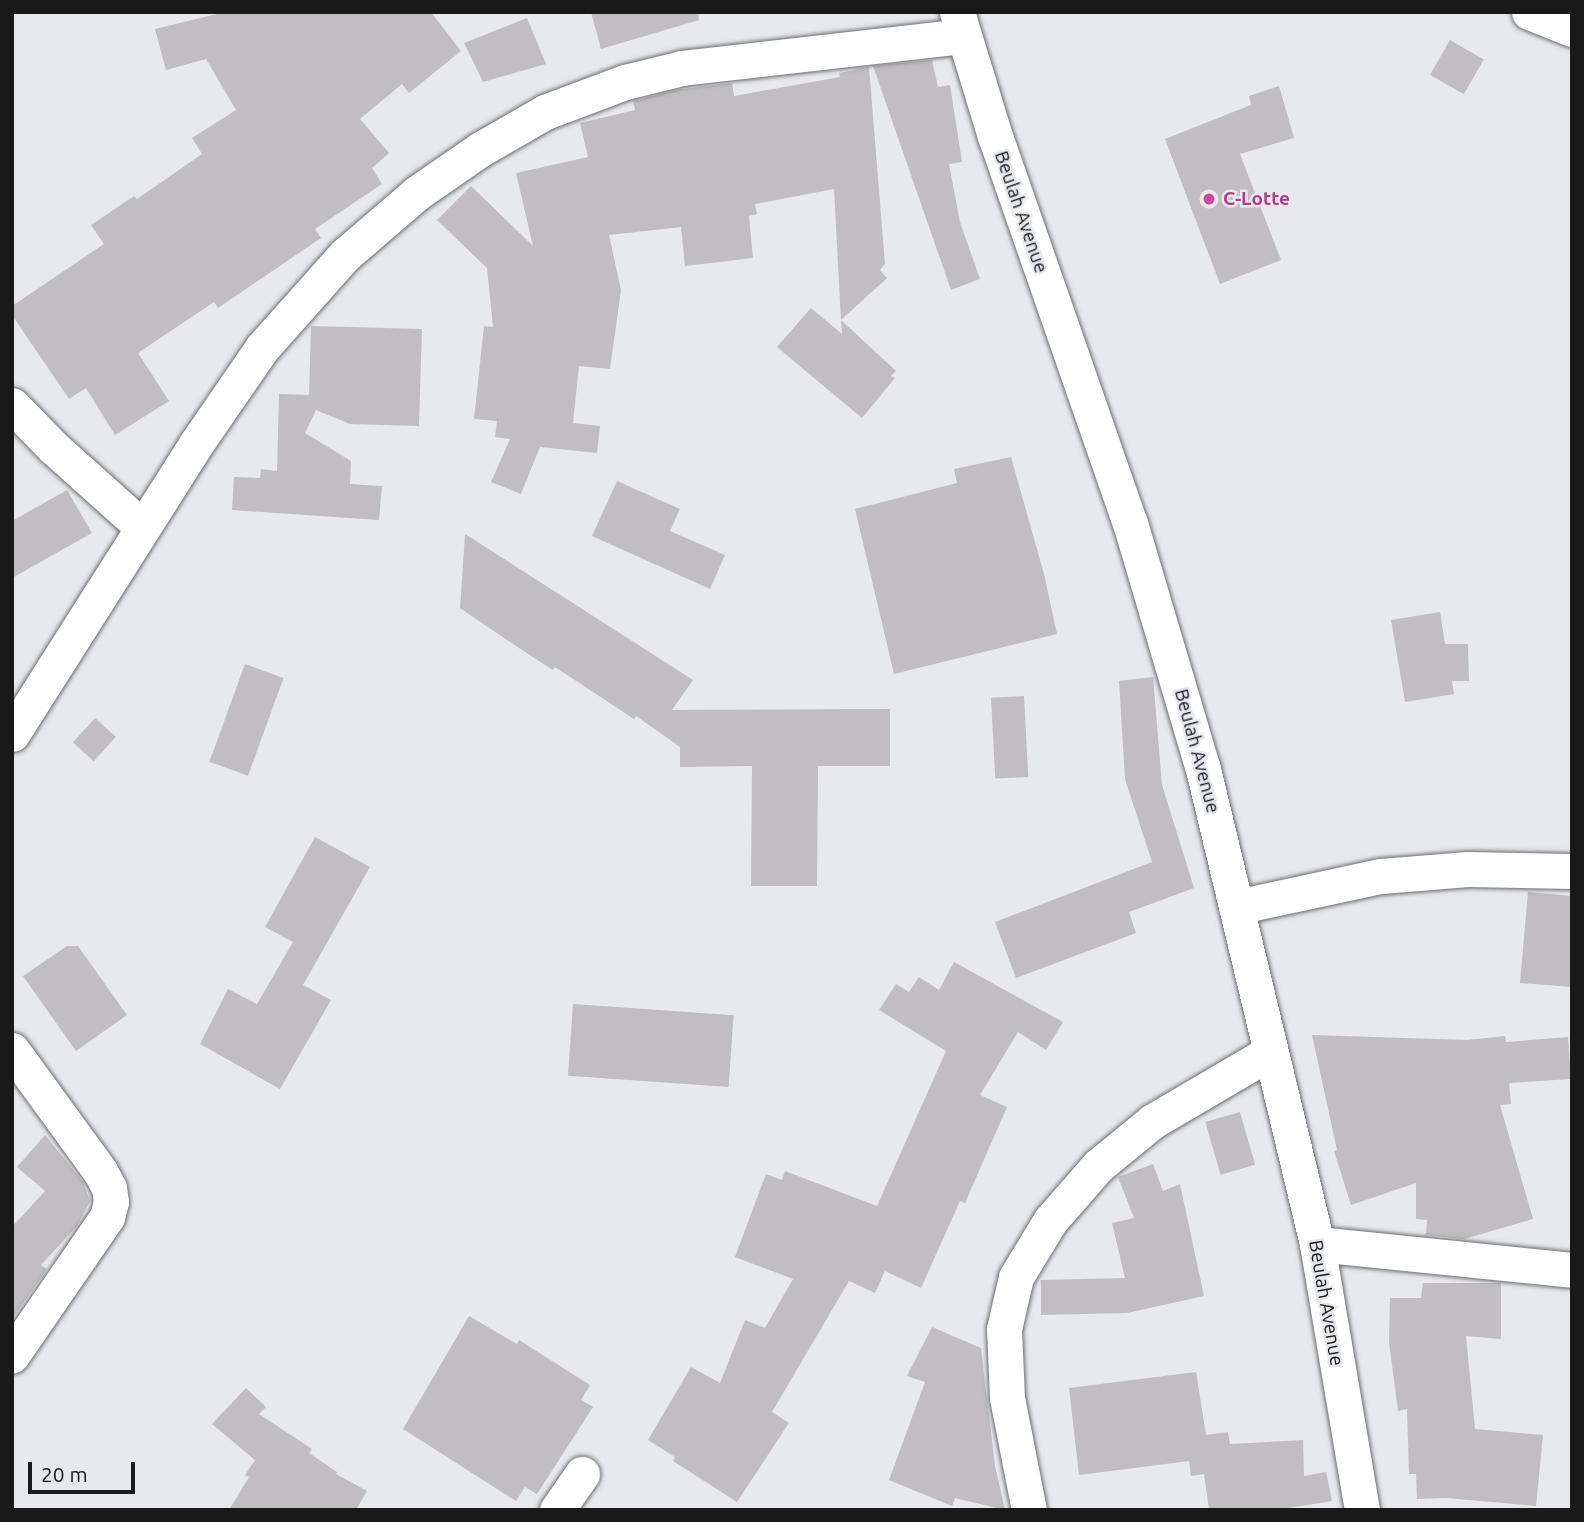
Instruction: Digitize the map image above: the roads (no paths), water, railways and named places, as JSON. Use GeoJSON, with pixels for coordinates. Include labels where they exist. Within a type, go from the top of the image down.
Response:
{"type":"FeatureCollection","features":[{"type":"Feature","properties":{"kind":"street"},"geometry":{"type":"LineString","coordinates":[[1530,12],[1572,29]]}},
{"type":"Feature","properties":{"kind":"street"},"geometry":{"type":"LineString","coordinates":[[12,734],[142,527],[262,348],[345,255],[417,193],[479,150],[545,112],[625,82],[682,68],[959,24]]}},
{"type":"Feature","properties":{"kind":"street","name":"Beulah Avenue"},"geometry":{"type":"LineString","coordinates":[[959,24],[1130,523],[1203,769],[1269,1053],[1317,1244],[1362,1510]]}},
{"type":"Feature","properties":{"kind":"street"},"geometry":{"type":"LineString","coordinates":[[12,405],[54,448],[142,527]]}},
{"type":"Feature","properties":{"kind":"street"},"geometry":{"type":"LineString","coordinates":[[1236,907],[1381,876],[1468,869],[1572,871]]}},
{"type":"Feature","properties":{"kind":"street"},"geometry":{"type":"LineString","coordinates":[[12,1050],[100,1171],[109,1188],[110,1202],[107,1217],[12,1355]]}},
{"type":"Feature","properties":{"kind":"street"},"geometry":{"type":"LineString","coordinates":[[1029,1510],[1007,1398],[1004,1329],[1016,1277],[1050,1221],[1098,1166],[1153,1121],[1269,1053]]}},
{"type":"Feature","properties":{"kind":"street"},"geometry":{"type":"LineString","coordinates":[[1317,1244],[1572,1270]]}},
{"type":"Feature","properties":{"kind":"street"},"geometry":{"type":"LineString","coordinates":[[557,1510],[582,1474]]}},
{"type":"Feature","properties":{"kind":"place","name":"C-Lotte"},"geometry":{"type":"Point","coordinates":[1209,199]}}]}
